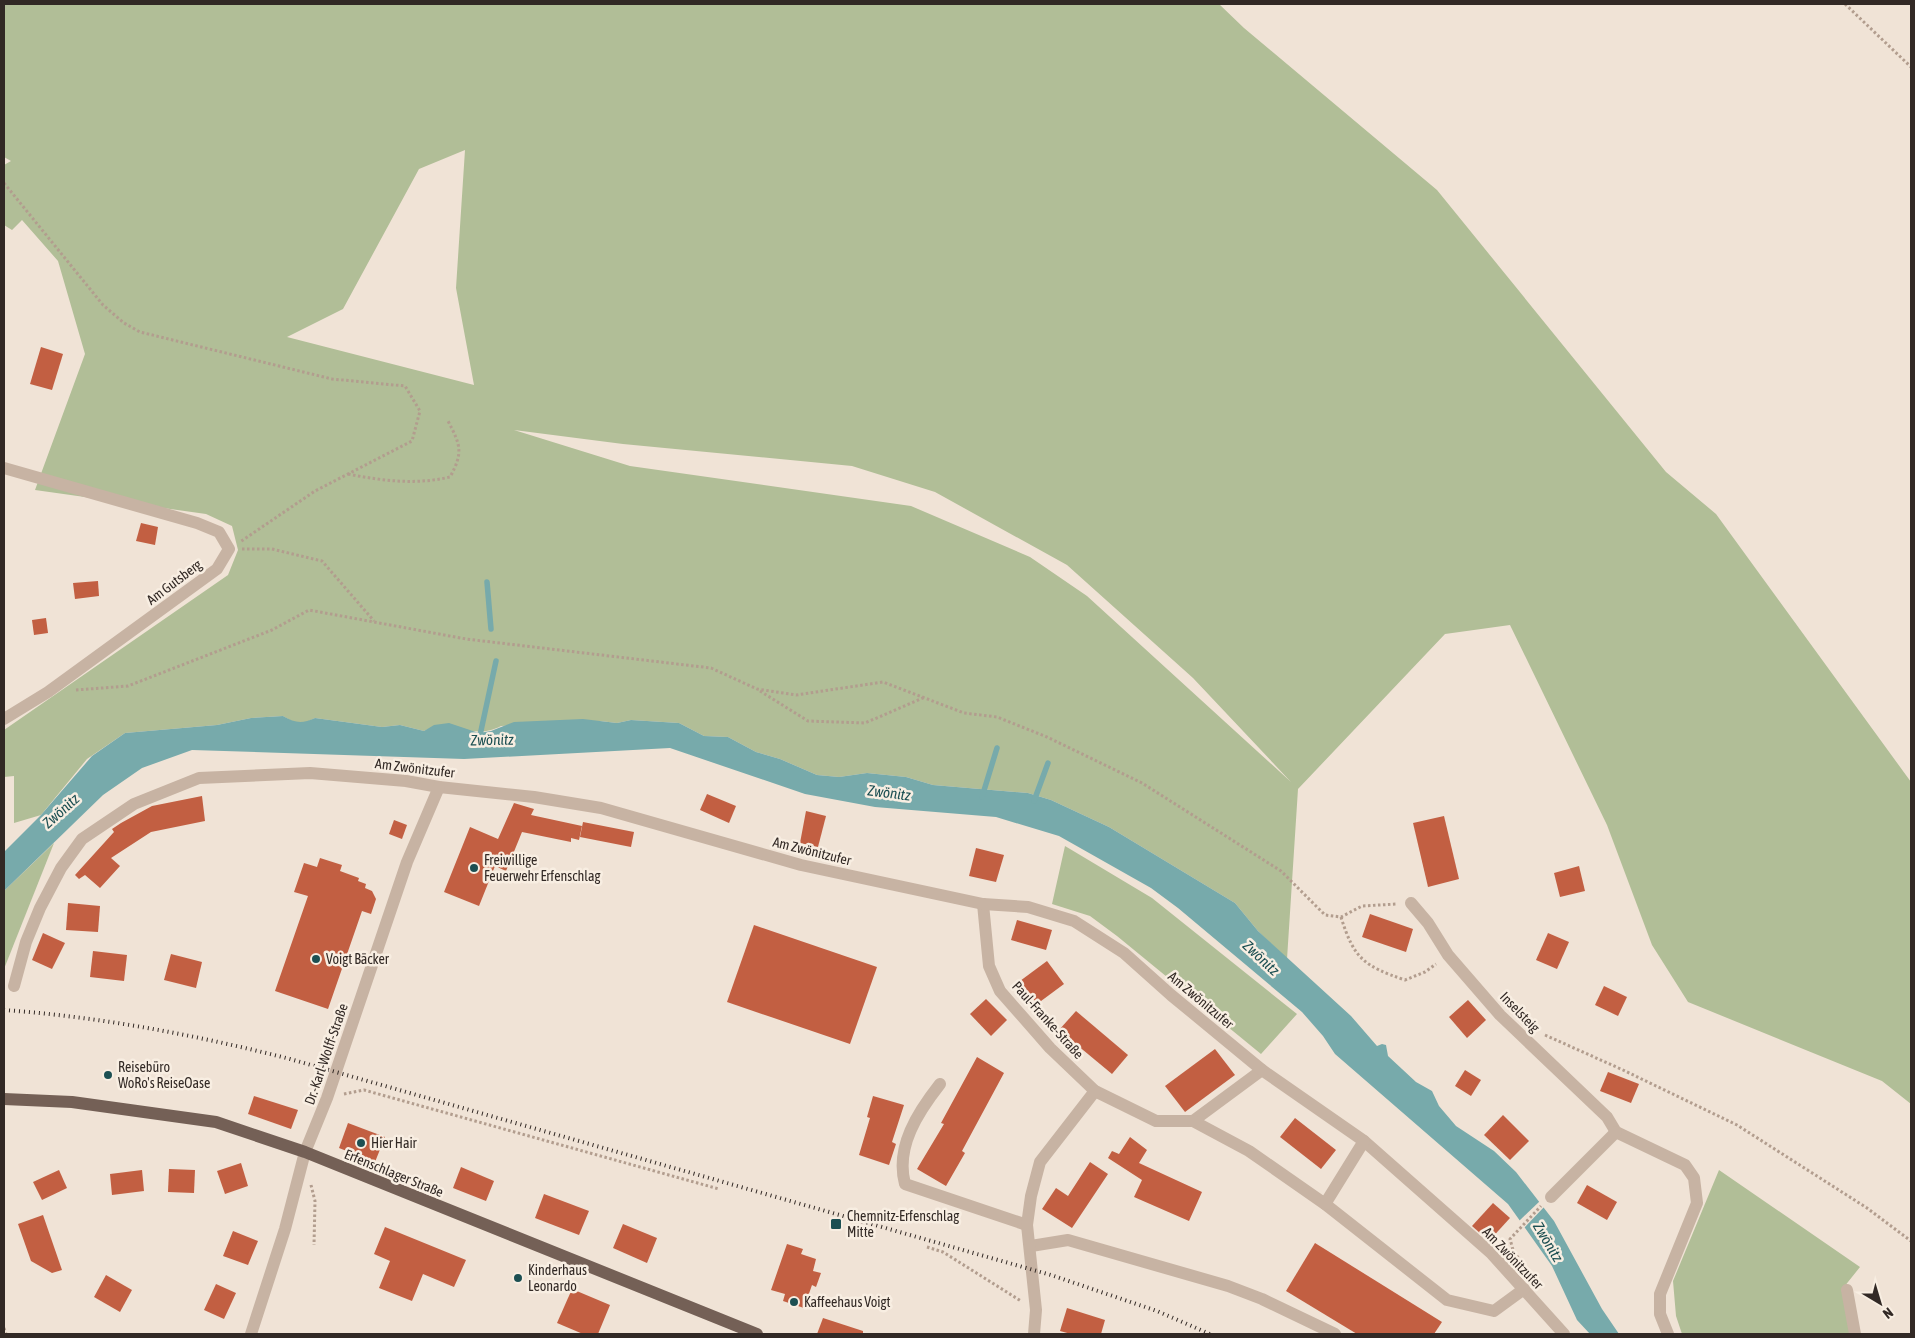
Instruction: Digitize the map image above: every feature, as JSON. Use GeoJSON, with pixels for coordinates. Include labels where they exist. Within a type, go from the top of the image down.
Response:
{"type":"FeatureCollection","features":[{"type":"Feature","properties":{"kind":"main road","name":"Erfenschlager Straße"},"geometry":{"type":"LineString","coordinates":[[4,1099],[72,1102],[216,1122],[305,1152],[537,1248],[757,1334]]}},
{"type":"Feature","properties":{"kind":"street"},"geometry":{"type":"LineString","coordinates":[[4,468],[197,523],[218,532],[229,549]]}},
{"type":"Feature","properties":{"kind":"street","name":"Am Gutsberg"},"geometry":{"type":"LineString","coordinates":[[4,719],[48,692],[217,569],[229,549]]}},
{"type":"Feature","properties":{"kind":"street","name":"Am Zwönitzufer"},"geometry":{"type":"LineString","coordinates":[[14,986],[26,942],[61,868],[82,839],[134,804],[198,778],[310,773],[406,781],[439,787],[534,797],[601,808],[801,865],[983,904],[1028,907],[1074,921],[1124,953],[1171,995],[1262,1070],[1364,1141],[1491,1254],[1564,1334]]}},
{"type":"Feature","properties":{"kind":"street","name":"Dr.-Karl-Wolff-Straße"},"geometry":{"type":"LineString","coordinates":[[251,1334],[285,1229],[305,1152],[327,1098],[407,862],[439,787]]}},
{"type":"Feature","properties":{"kind":"street","name":"Inselsteig"},"geometry":{"type":"LineString","coordinates":[[1411,903],[1428,923],[1448,955],[1500,1015],[1607,1117],[1616,1132],[1685,1165],[1694,1178],[1696,1203],[1660,1294],[1660,1314],[1668,1334]]}},
{"type":"Feature","properties":{"kind":"street","name":"Paul-Franke-Straße"},"geometry":{"type":"LineString","coordinates":[[983,904],[989,966],[1000,991],[1050,1048],[1094,1091],[1156,1121],[1193,1121]]}},
{"type":"Feature","properties":{"kind":"street"},"geometry":{"type":"LineString","coordinates":[[1262,1070],[1193,1121],[1249,1152],[1325,1204],[1447,1300],[1494,1311],[1524,1289]]}},
{"type":"Feature","properties":{"kind":"street"},"geometry":{"type":"LineString","coordinates":[[940,1084],[920,1109],[907,1139],[901,1169],[905,1184],[1027,1225]]}},
{"type":"Feature","properties":{"kind":"street"},"geometry":{"type":"LineString","coordinates":[[1034,1334],[1036,1310],[1027,1225],[1040,1162],[1094,1091]]}},
{"type":"Feature","properties":{"kind":"street"},"geometry":{"type":"LineString","coordinates":[[1551,1197],[1616,1132]]}},
{"type":"Feature","properties":{"kind":"street"},"geometry":{"type":"LineString","coordinates":[[1325,1204],[1364,1141]]}},
{"type":"Feature","properties":{"kind":"street"},"geometry":{"type":"LineString","coordinates":[[1030,1246],[1068,1240],[1115,1253],[1228,1286],[1262,1299],[1336,1334]]}},
{"type":"Feature","properties":{"kind":"street"},"geometry":{"type":"LineString","coordinates":[[1847,1290],[1855,1334]]}},
{"type":"Feature","properties":{"kind":"path"},"geometry":{"type":"LineString","coordinates":[[1845,4],[1911,68]]}},
{"type":"Feature","properties":{"kind":"path"},"geometry":{"type":"LineString","coordinates":[[4,183],[103,305],[124,323],[140,332],[332,378],[405,386],[420,411],[412,441],[314,491],[229,549]]}},
{"type":"Feature","properties":{"kind":"path"},"geometry":{"type":"LineString","coordinates":[[348,474],[374,479],[426,482],[450,477],[457,464],[460,444],[448,420]]}},
{"type":"Feature","properties":{"kind":"path"},"geometry":{"type":"LineString","coordinates":[[229,549],[272,548],[322,561],[374,622]]}},
{"type":"Feature","properties":{"kind":"path"},"geometry":{"type":"LineString","coordinates":[[48,692],[128,686],[272,630],[309,610],[466,639],[711,668],[757,689],[808,721],[864,723],[923,698]]}},
{"type":"Feature","properties":{"kind":"path"},"geometry":{"type":"LineString","coordinates":[[757,689],[796,695],[883,682],[964,713],[997,717],[1048,737],[1142,783],[1281,871],[1325,915],[1341,917],[1362,906],[1411,903]]}},
{"type":"Feature","properties":{"kind":"path"},"geometry":{"type":"LineString","coordinates":[[1341,917],[1349,943],[1367,965],[1405,980],[1425,972],[1448,955]]}},
{"type":"Feature","properties":{"kind":"path"},"geometry":{"type":"LineString","coordinates":[[1540,1033],[1737,1125],[1867,1208],[1911,1241]]}},
{"type":"Feature","properties":{"kind":"path"},"geometry":{"type":"LineString","coordinates":[[327,1098],[364,1090],[719,1189]]}},
{"type":"Feature","properties":{"kind":"path"},"geometry":{"type":"LineString","coordinates":[[313,1186],[314,1245]]}},
{"type":"Feature","properties":{"kind":"path"},"geometry":{"type":"LineString","coordinates":[[1524,1265],[1513,1250],[1510,1239],[1518,1228],[1551,1197]]}},
{"type":"Feature","properties":{"kind":"path"},"geometry":{"type":"LineString","coordinates":[[927,1247],[943,1252],[1036,1310]]}},
{"type":"Feature","properties":{"kind":"path"},"geometry":{"type":"LineString","coordinates":[[4,1328],[6,1334]]}},
{"type":"Feature","properties":{"kind":"green space"},"geometry":{"type":"Polygon","coordinates":[[[4,4],[1219,4],[1244,28],[1437,190],[1666,472],[1716,514],[1911,782],[1911,1104],[1882,1081],[1688,1002],[1652,945],[1607,825],[1510,625],[1445,634],[1298,789],[1287,959],[1258,931],[1235,903],[1109,827],[1051,800],[1028,793],[933,785],[906,777],[867,773],[839,777],[817,775],[780,759],[756,752],[728,737],[704,736],[679,723],[631,720],[617,723],[600,721],[501,726],[480,731],[444,726],[424,731],[400,725],[382,727],[315,718],[307,722],[295,723],[283,716],[251,718],[217,725],[125,733],[87,759],[41,815],[14,823],[14,776],[4,777],[4,730],[228,575],[238,550],[232,526],[206,514],[35,490],[85,354],[58,261],[22,220],[12,230],[4,225],[4,165],[11,161],[4,157],[4,4]],[[465,150],[419,169],[343,309],[287,337],[474,385],[456,288],[465,150]],[[514,430],[630,466],[911,506],[1030,557],[1087,596],[1291,782],[1193,678],[1067,565],[935,492],[852,466],[623,444],[514,430]]]}},
{"type":"Feature","properties":{"kind":"green space"},"geometry":{"type":"Polygon","coordinates":[[[54,843],[4,969],[4,891],[54,843]]]}},
{"type":"Feature","properties":{"kind":"green space"},"geometry":{"type":"Polygon","coordinates":[[[1065,846],[1152,898],[1297,1014],[1261,1054],[1090,916],[1052,904],[1065,846]]]}},
{"type":"Feature","properties":{"kind":"green space"},"geometry":{"type":"Polygon","coordinates":[[[1719,1170],[1860,1267],[1844,1287],[1853,1334],[1682,1334],[1676,1316],[1673,1281],[1719,1170]]]}},
{"type":"Feature","properties":{"kind":"water","name":"Zwönitz"},"geometry":{"type":"Polygon","coordinates":[[[283,716],[299,722],[315,718],[382,727],[400,725],[424,731],[434,725],[449,723],[479,733],[491,731],[514,722],[583,719],[617,723],[631,720],[679,723],[704,736],[728,737],[756,752],[780,759],[817,775],[839,777],[867,773],[906,777],[933,785],[1028,793],[1051,800],[1109,827],[1235,903],[1258,931],[1351,1016],[1377,1046],[1386,1045],[1388,1056],[1416,1082],[1432,1091],[1439,1106],[1456,1126],[1494,1151],[1516,1172],[1554,1221],[1602,1309],[1619,1334],[1590,1334],[1577,1320],[1552,1266],[1508,1204],[1335,1054],[1323,1036],[1302,1012],[1178,908],[1151,888],[1059,836],[996,817],[875,807],[805,794],[670,748],[464,759],[192,750],[142,768],[103,795],[4,891],[4,852],[41,815],[92,756],[125,733],[217,725],[251,718],[283,716]]]}},
{"type":"Feature","properties":{"kind":"pier"},"geometry":{"type":"Polygon","coordinates":[[[1541,1200],[1545,1206],[1523,1229],[1518,1222],[1541,1200]]]}},
{"type":"Feature","properties":{"kind":"building"},"geometry":{"type":"Polygon","coordinates":[[[41,347],[63,354],[52,390],[30,384],[41,347]]]}},
{"type":"Feature","properties":{"kind":"building"},"geometry":{"type":"Polygon","coordinates":[[[141,523],[158,527],[155,545],[136,541],[141,523]]]}},
{"type":"Feature","properties":{"kind":"building"},"geometry":{"type":"Polygon","coordinates":[[[98,581],[99,596],[75,599],[73,583],[98,581]]]}},
{"type":"Feature","properties":{"kind":"building"},"geometry":{"type":"Polygon","coordinates":[[[46,618],[48,633],[34,635],[32,620],[46,618]]]}},
{"type":"Feature","properties":{"kind":"building"},"geometry":{"type":"Polygon","coordinates":[[[707,794],[736,806],[729,823],[700,810],[707,794]]]}},
{"type":"Feature","properties":{"kind":"building"},"geometry":{"type":"Polygon","coordinates":[[[202,796],[205,821],[151,832],[111,858],[120,866],[100,888],[85,875],[79,879],[75,875],[114,832],[112,829],[121,823],[152,806],[202,796]]]}},
{"type":"Feature","properties":{"kind":"building","name":"Freiwillige Feuerwehr Erfenschlag"},"geometry":{"type":"Polygon","coordinates":[[[514,803],[534,809],[531,815],[582,826],[579,840],[571,838],[571,842],[522,832],[506,871],[495,866],[479,906],[444,892],[470,827],[498,839],[514,803]]]}},
{"type":"Feature","properties":{"kind":"building"},"geometry":{"type":"Polygon","coordinates":[[[806,811],[826,816],[818,847],[800,843],[806,811]]]}},
{"type":"Feature","properties":{"kind":"building"},"geometry":{"type":"Polygon","coordinates":[[[1444,816],[1459,879],[1428,887],[1413,823],[1444,816]]]}},
{"type":"Feature","properties":{"kind":"building"},"geometry":{"type":"Polygon","coordinates":[[[394,820],[407,825],[402,839],[389,834],[394,820]]]}},
{"type":"Feature","properties":{"kind":"building"},"geometry":{"type":"Polygon","coordinates":[[[583,822],[634,832],[631,847],[580,837],[583,822]]]}},
{"type":"Feature","properties":{"kind":"building"},"geometry":{"type":"Polygon","coordinates":[[[976,848],[1004,855],[996,882],[969,876],[976,848]]]}},
{"type":"Feature","properties":{"kind":"building","name":"Voigt Bäcker"},"geometry":{"type":"Polygon","coordinates":[[[320,858],[342,865],[340,871],[359,878],[358,881],[366,884],[365,888],[372,891],[376,899],[371,914],[362,911],[328,1009],[275,991],[308,896],[294,892],[304,863],[317,867],[320,858]]]}},
{"type":"Feature","properties":{"kind":"building"},"geometry":{"type":"Polygon","coordinates":[[[1579,866],[1585,891],[1560,897],[1554,873],[1579,866]]]}},
{"type":"Feature","properties":{"kind":"building"},"geometry":{"type":"Polygon","coordinates":[[[68,903],[100,906],[98,932],[66,930],[68,903]]]}},
{"type":"Feature","properties":{"kind":"building"},"geometry":{"type":"Polygon","coordinates":[[[1370,914],[1413,929],[1406,952],[1362,937],[1370,914]]]}},
{"type":"Feature","properties":{"kind":"building"},"geometry":{"type":"Polygon","coordinates":[[[1017,920],[1052,930],[1046,950],[1011,940],[1017,920]]]}},
{"type":"Feature","properties":{"kind":"building"},"geometry":{"type":"Polygon","coordinates":[[[754,925],[877,967],[850,1044],[727,1002],[754,925]]]}},
{"type":"Feature","properties":{"kind":"building"},"geometry":{"type":"Polygon","coordinates":[[[43,933],[65,943],[52,969],[32,960],[43,933]]]}},
{"type":"Feature","properties":{"kind":"building"},"geometry":{"type":"Polygon","coordinates":[[[1548,933],[1569,942],[1557,969],[1536,960],[1548,933]]]}},
{"type":"Feature","properties":{"kind":"building"},"geometry":{"type":"Polygon","coordinates":[[[93,951],[127,955],[124,981],[90,977],[93,951]]]}},
{"type":"Feature","properties":{"kind":"building"},"geometry":{"type":"Polygon","coordinates":[[[171,954],[202,962],[196,988],[164,980],[171,954]]]}},
{"type":"Feature","properties":{"kind":"building"},"geometry":{"type":"Polygon","coordinates":[[[1047,961],[1064,984],[1037,1004],[1020,981],[1047,961]]]}},
{"type":"Feature","properties":{"kind":"building"},"geometry":{"type":"Polygon","coordinates":[[[1604,986],[1627,997],[1618,1016],[1595,1005],[1604,986]]]}},
{"type":"Feature","properties":{"kind":"building"},"geometry":{"type":"Polygon","coordinates":[[[986,999],[1007,1020],[991,1036],[970,1014],[986,999]]]}},
{"type":"Feature","properties":{"kind":"building"},"geometry":{"type":"Polygon","coordinates":[[[1468,1000],[1486,1020],[1467,1038],[1449,1017],[1468,1000]]]}},
{"type":"Feature","properties":{"kind":"building"},"geometry":{"type":"Polygon","coordinates":[[[1076,1011],[1128,1055],[1112,1074],[1059,1030],[1076,1011]]]}},
{"type":"Feature","properties":{"kind":"building"},"geometry":{"type":"Polygon","coordinates":[[[1215,1049],[1235,1075],[1185,1112],[1165,1086],[1215,1049]]]}},
{"type":"Feature","properties":{"kind":"building"},"geometry":{"type":"Polygon","coordinates":[[[977,1057],[1004,1073],[962,1151],[965,1153],[946,1186],[917,1169],[944,1124],[941,1123],[977,1057]]]}},
{"type":"Feature","properties":{"kind":"building"},"geometry":{"type":"Polygon","coordinates":[[[1465,1070],[1481,1080],[1471,1096],[1455,1086],[1465,1070]]]}},
{"type":"Feature","properties":{"kind":"building"},"geometry":{"type":"Polygon","coordinates":[[[1608,1072],[1639,1084],[1631,1103],[1600,1091],[1608,1072]]]}},
{"type":"Feature","properties":{"kind":"building"},"geometry":{"type":"Polygon","coordinates":[[[254,1096],[298,1110],[291,1129],[248,1114],[254,1096]]]}},
{"type":"Feature","properties":{"kind":"building"},"geometry":{"type":"Polygon","coordinates":[[[873,1096],[904,1105],[892,1142],[896,1144],[889,1165],[859,1155],[870,1118],[867,1117],[873,1096]]]}},
{"type":"Feature","properties":{"kind":"building"},"geometry":{"type":"Polygon","coordinates":[[[1503,1115],[1529,1141],[1510,1160],[1484,1135],[1503,1115]]]}},
{"type":"Feature","properties":{"kind":"building"},"geometry":{"type":"Polygon","coordinates":[[[1295,1118],[1336,1150],[1321,1169],[1280,1137],[1295,1118]]]}},
{"type":"Feature","properties":{"kind":"building"},"geometry":{"type":"Polygon","coordinates":[[[348,1123],[385,1137],[375,1162],[339,1148],[348,1123]]]}},
{"type":"Feature","properties":{"kind":"building"},"geometry":{"type":"Polygon","coordinates":[[[1130,1137],[1147,1150],[1139,1163],[1202,1192],[1189,1221],[1134,1197],[1142,1180],[1108,1158],[1112,1151],[1119,1154],[1130,1137]]]}},
{"type":"Feature","properties":{"kind":"building"},"geometry":{"type":"Polygon","coordinates":[[[1090,1162],[1108,1174],[1072,1228],[1042,1209],[1056,1188],[1068,1196],[1090,1162]]]}},
{"type":"Feature","properties":{"kind":"building"},"geometry":{"type":"Polygon","coordinates":[[[241,1163],[248,1186],[225,1194],[217,1171],[241,1163]]]}},
{"type":"Feature","properties":{"kind":"building"},"geometry":{"type":"Polygon","coordinates":[[[461,1167],[494,1181],[486,1201],[453,1188],[461,1167]]]}},
{"type":"Feature","properties":{"kind":"building"},"geometry":{"type":"Polygon","coordinates":[[[169,1169],[195,1170],[194,1193],[168,1192],[169,1169]]]}},
{"type":"Feature","properties":{"kind":"building"},"geometry":{"type":"Polygon","coordinates":[[[59,1170],[67,1188],[42,1200],[33,1182],[59,1170]]]}},
{"type":"Feature","properties":{"kind":"building"},"geometry":{"type":"Polygon","coordinates":[[[142,1170],[144,1191],[112,1195],[110,1174],[142,1170]]]}},
{"type":"Feature","properties":{"kind":"building"},"geometry":{"type":"Polygon","coordinates":[[[1587,1185],[1617,1202],[1607,1220],[1577,1203],[1587,1185]]]}},
{"type":"Feature","properties":{"kind":"building"},"geometry":{"type":"Polygon","coordinates":[[[544,1194],[589,1211],[579,1235],[535,1218],[544,1194]]]}},
{"type":"Feature","properties":{"kind":"building"},"geometry":{"type":"Polygon","coordinates":[[[1493,1203],[1510,1218],[1489,1241],[1472,1226],[1493,1203]]]}},
{"type":"Feature","properties":{"kind":"building"},"geometry":{"type":"Polygon","coordinates":[[[43,1215],[62,1270],[52,1273],[31,1261],[18,1224],[43,1215]]]}},
{"type":"Feature","properties":{"kind":"building"},"geometry":{"type":"Polygon","coordinates":[[[623,1224],[657,1238],[647,1263],[613,1248],[623,1224]]]}},
{"type":"Feature","properties":{"kind":"building"},"geometry":{"type":"Polygon","coordinates":[[[385,1227],[466,1260],[454,1287],[423,1274],[412,1301],[379,1288],[390,1261],[374,1254],[385,1227]]]}},
{"type":"Feature","properties":{"kind":"building"},"geometry":{"type":"Polygon","coordinates":[[[233,1231],[258,1241],[248,1265],[223,1256],[233,1231]]]}},
{"type":"Feature","properties":{"kind":"building"},"geometry":{"type":"Polygon","coordinates":[[[1315,1243],[1442,1322],[1434,1334],[1357,1334],[1286,1291],[1315,1243]]]}},
{"type":"Feature","properties":{"kind":"building"},"geometry":{"type":"Polygon","coordinates":[[[787,1244],[803,1249],[801,1254],[816,1259],[813,1271],[821,1273],[816,1287],[812,1285],[804,1308],[783,1301],[785,1294],[771,1290],[787,1244]]]}},
{"type":"Feature","properties":{"kind":"building"},"geometry":{"type":"Polygon","coordinates":[[[106,1275],[132,1290],[120,1312],[94,1297],[106,1275]]]}},
{"type":"Feature","properties":{"kind":"building"},"geometry":{"type":"Polygon","coordinates":[[[216,1284],[236,1293],[224,1319],[204,1310],[216,1284]]]}},
{"type":"Feature","properties":{"kind":"building"},"geometry":{"type":"Polygon","coordinates":[[[572,1289],[610,1305],[598,1334],[583,1334],[557,1323],[572,1289]]]}},
{"type":"Feature","properties":{"kind":"building"},"geometry":{"type":"Polygon","coordinates":[[[1067,1308],[1105,1320],[1101,1334],[1071,1334],[1060,1331],[1067,1308]]]}},
{"type":"Feature","properties":{"kind":"building"},"geometry":{"type":"Polygon","coordinates":[[[823,1318],[863,1331],[863,1334],[817,1334],[823,1318]]]}},
{"type":"Feature","properties":{"kind":"waterway"},"geometry":{"type":"LineString","coordinates":[[487,582],[491,629]]}},
{"type":"Feature","properties":{"kind":"waterway","name":"Zwönitz"},"geometry":{"type":"LineString","coordinates":[[479,740],[496,661]]}},
{"type":"Feature","properties":{"kind":"waterway"},"geometry":{"type":"LineString","coordinates":[[982,797],[997,748]]}},
{"type":"Feature","properties":{"kind":"waterway"},"geometry":{"type":"LineString","coordinates":[[1034,801],[1048,763]]}},
{"type":"Feature","properties":{"kind":"railway"},"geometry":{"type":"LineString","coordinates":[[4,1010],[76,1017],[148,1028],[290,1059],[1051,1275],[1157,1311],[1210,1334]]}},
{"type":"Feature","properties":{"kind":"place","name":"Freiwillige Feuerwehr Erfenschlag"},"geometry":{"type":"Point","coordinates":[474,868]}},
{"type":"Feature","properties":{"kind":"place","name":"Voigt Bäcker"},"geometry":{"type":"Point","coordinates":[316,959]}},
{"type":"Feature","properties":{"kind":"place","name":"Reisebüro WoRo's ReiseOase"},"geometry":{"type":"Point","coordinates":[108,1075]}},
{"type":"Feature","properties":{"kind":"place","name":"Hier Hair"},"geometry":{"type":"Point","coordinates":[361,1143]}},
{"type":"Feature","properties":{"kind":"place","name":"Chemnitz-Erfenschlag Mitte"},"geometry":{"type":"Point","coordinates":[836,1224]}},
{"type":"Feature","properties":{"kind":"place","name":"Kinderhaus Leonardo"},"geometry":{"type":"Point","coordinates":[518,1278]}},
{"type":"Feature","properties":{"kind":"place","name":"Kaffeehaus Voigt"},"geometry":{"type":"Point","coordinates":[794,1302]}}]}
